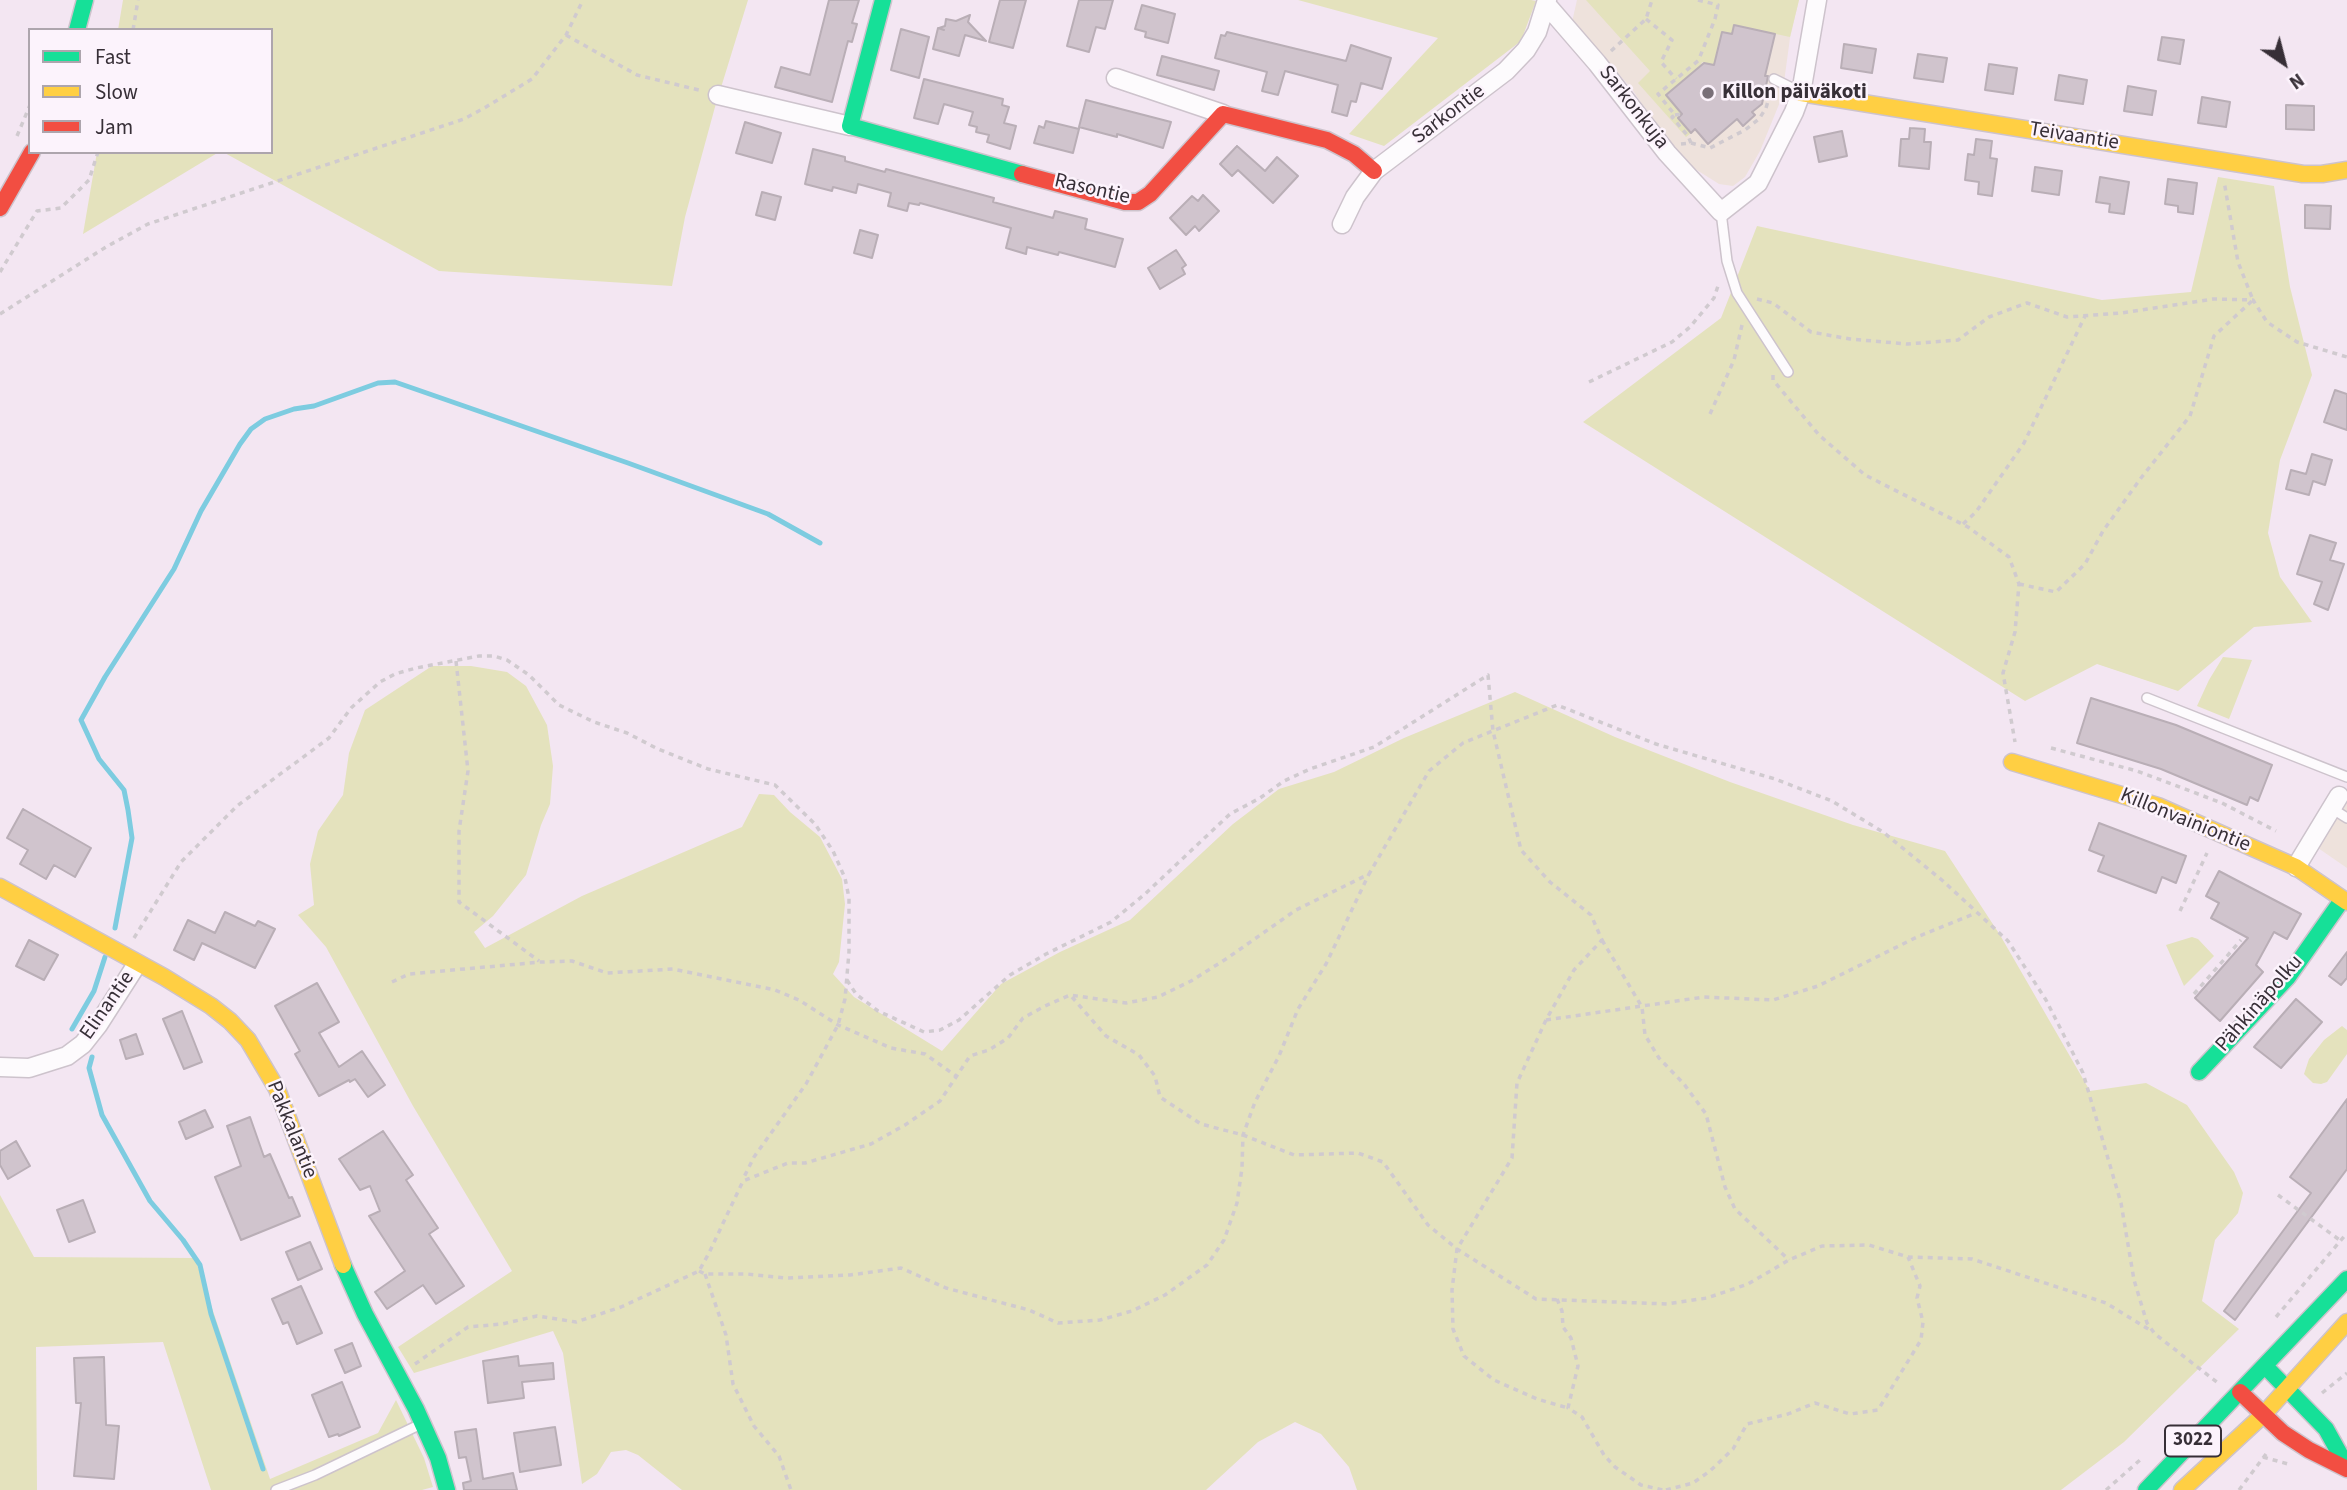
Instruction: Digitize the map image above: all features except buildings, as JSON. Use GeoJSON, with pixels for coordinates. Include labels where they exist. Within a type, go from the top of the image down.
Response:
{"type":"FeatureCollection","features":[{"type":"Feature","properties":{"kind":"street"},"geometry":{"type":"LineString","coordinates":[[78,28],[85,0]]}},
{"type":"Feature","properties":{"kind":"street"},"geometry":{"type":"LineString","coordinates":[[850,126],[883,0]]}},
{"type":"Feature","properties":{"kind":"street"},"geometry":{"type":"LineString","coordinates":[[1721,212],[1758,183],[1794,112],[1801,93],[1817,0]]}},
{"type":"Feature","properties":{"kind":"street","name":"Sarkonkuja"},"geometry":{"type":"LineString","coordinates":[[1547,2],[1667,153],[1721,212]]}},
{"type":"Feature","properties":{"kind":"street","name":"Sarkontie"},"geometry":{"type":"LineString","coordinates":[[1342,224],[1355,197],[1374,171],[1506,71],[1526,50],[1537,32],[1547,2]]}},
{"type":"Feature","properties":{"kind":"street"},"geometry":{"type":"LineString","coordinates":[[1116,78],[1223,114],[1327,141],[1354,154],[1374,171]]}},
{"type":"Feature","properties":{"kind":"street","name":"Teivaantie"},"geometry":{"type":"LineString","coordinates":[[1801,93],[2302,174],[2347,170]]}},
{"type":"Feature","properties":{"kind":"street","name":"Rasontie"},"geometry":{"type":"LineString","coordinates":[[718,95],[850,126],[1125,202],[1138,202],[1150,194],[1223,114]]}},
{"type":"Feature","properties":{"kind":"street"},"geometry":{"type":"LineString","coordinates":[[0,208],[31,154]]}},
{"type":"Feature","properties":{"kind":"street","name":"Killonvainiontie"},"geometry":{"type":"LineString","coordinates":[[2020,764],[2158,806],[2295,867],[2344,901]]}},
{"type":"Feature","properties":{"kind":"street"},"geometry":{"type":"LineString","coordinates":[[2295,867],[2335,802]]}},
{"type":"Feature","properties":{"kind":"street","name":"Pakkalantie"},"geometry":{"type":"LineString","coordinates":[[0,887],[130,961],[164,977],[211,1006],[248,1040],[277,1089],[346,1275],[400,1377],[438,1458],[447,1490]]}},
{"type":"Feature","properties":{"kind":"street","name":"Pähkinäpolku"},"geometry":{"type":"LineString","coordinates":[[2199,1072],[2288,976],[2344,901]]}},
{"type":"Feature","properties":{"kind":"street","name":"Elinantie"},"geometry":{"type":"LineString","coordinates":[[0,1067],[29,1068],[67,1056],[83,1044],[98,1025],[130,961]]}},
{"type":"Feature","properties":{"kind":"street","name":"3022"},"geometry":{"type":"LineString","coordinates":[[2146,1490],[2347,1279]]}},
{"type":"Feature","properties":{"kind":"street","name":"3022"},"geometry":{"type":"LineString","coordinates":[[2182,1490],[2264,1414],[2347,1322]]}},
{"type":"Feature","properties":{"kind":"street"},"geometry":{"type":"LineString","coordinates":[[2265,1366],[2326,1429],[2347,1468]]}},
{"type":"Feature","properties":{"kind":"street"},"geometry":{"type":"LineString","coordinates":[[2240,1392],[2283,1433],[2309,1450],[2347,1468]]}},
{"type":"Feature","properties":{"kind":"lane"},"geometry":{"type":"LineString","coordinates":[[1774,79],[1801,93]]}},
{"type":"Feature","properties":{"kind":"lane"},"geometry":{"type":"LineString","coordinates":[[1721,212],[1727,261],[1737,293],[1788,372]]}},
{"type":"Feature","properties":{"kind":"lane"},"geometry":{"type":"LineString","coordinates":[[2147,698],[2347,777]]}},
{"type":"Feature","properties":{"kind":"lane"},"geometry":{"type":"LineString","coordinates":[[2335,802],[2347,818]]}},
{"type":"Feature","properties":{"kind":"lane"},"geometry":{"type":"LineString","coordinates":[[276,1490],[315,1475],[422,1424]]}},
{"type":"Feature","properties":{"kind":"path"},"geometry":{"type":"LineString","coordinates":[[133,28],[138,0]]}},
{"type":"Feature","properties":{"kind":"path"},"geometry":{"type":"LineString","coordinates":[[0,314],[106,247],[148,224],[464,119],[511,94],[532,79],[566,35],[583,0]]}},
{"type":"Feature","properties":{"kind":"path"},"geometry":{"type":"LineString","coordinates":[[1623,40],[1646,19],[1652,0]]}},
{"type":"Feature","properties":{"kind":"path"},"geometry":{"type":"LineString","coordinates":[[1682,114],[1675,114],[1658,94],[1700,61],[1718,5],[1698,0]]}},
{"type":"Feature","properties":{"kind":"path"},"geometry":{"type":"LineString","coordinates":[[1646,19],[1672,40],[1661,62],[1676,79]]}},
{"type":"Feature","properties":{"kind":"path"},"geometry":{"type":"LineString","coordinates":[[566,35],[637,75],[718,95]]}},
{"type":"Feature","properties":{"kind":"path"},"geometry":{"type":"LineString","coordinates":[[1667,153],[1681,143],[1710,148],[1745,130],[1759,119],[1766,108],[1774,79]]}},
{"type":"Feature","properties":{"kind":"path"},"geometry":{"type":"LineString","coordinates":[[1675,114],[1672,117],[1691,143]]}},
{"type":"Feature","properties":{"kind":"path"},"geometry":{"type":"LineString","coordinates":[[0,272],[37,211],[61,208],[89,180],[96,154]]}},
{"type":"Feature","properties":{"kind":"path"},"geometry":{"type":"LineString","coordinates":[[2220,160],[2238,262],[2253,300],[2267,322],[2297,341],[2347,357]]}},
{"type":"Feature","properties":{"kind":"path"},"geometry":{"type":"LineString","coordinates":[[1589,382],[1672,342],[1690,327],[1714,298],[1727,261]]}},
{"type":"Feature","properties":{"kind":"path"},"geometry":{"type":"LineString","coordinates":[[1710,414],[1734,360],[1742,328],[1737,293],[1773,303],[1811,332],[1850,339],[1908,344],[1958,340],[1989,317],[2027,303],[2067,317],[2122,313],[2213,299],[2253,300]]}},
{"type":"Feature","properties":{"kind":"path"},"geometry":{"type":"LineString","coordinates":[[2019,584],[2056,592],[2085,564],[2110,520],[2190,416],[2214,336],[2253,300]]}},
{"type":"Feature","properties":{"kind":"path"},"geometry":{"type":"LineString","coordinates":[[1962,524],[1976,512],[2024,443],[2085,316]]}},
{"type":"Feature","properties":{"kind":"path"},"geometry":{"type":"LineString","coordinates":[[1773,349],[1773,380],[1819,435],[1865,475],[1962,524],[2009,557],[2019,584],[2015,632],[2003,673],[2020,764]]}},
{"type":"Feature","properties":{"kind":"path"},"geometry":{"type":"LineString","coordinates":[[130,961],[181,862],[237,806],[329,738],[351,708],[380,682],[405,671],[486,656],[507,660],[529,676],[559,705],[594,722],[627,733],[708,769],[775,785],[815,824],[833,851],[845,878],[849,898],[847,980],[838,1025],[806,1084],[754,1157],[699,1271],[621,1307],[576,1322],[537,1316],[502,1324],[468,1327],[423,1357],[400,1377]]}},
{"type":"Feature","properties":{"kind":"path"},"geometry":{"type":"LineString","coordinates":[[456,661],[468,771],[458,831],[459,902],[541,962]]}},
{"type":"Feature","properties":{"kind":"path"},"geometry":{"type":"LineString","coordinates":[[847,980],[856,994],[878,1012],[925,1032],[940,1030],[959,1020],[1010,975],[1111,922],[1145,894],[1230,814],[1284,781],[1374,747],[1488,675],[1493,731],[1521,850],[1550,882],[1591,915],[1602,940],[1642,1007],[1645,1035],[1659,1058],[1684,1084],[1706,1114],[1725,1187],[1735,1209],[1789,1260]]}},
{"type":"Feature","properties":{"kind":"path"},"geometry":{"type":"LineString","coordinates":[[699,1271],[705,1274],[799,1277],[850,1275],[901,1268],[946,1288],[1029,1310],[1058,1323],[1100,1320],[1132,1311],[1165,1295],[1207,1265],[1224,1240],[1237,1203],[1243,1135],[1255,1102],[1279,1056],[1298,1009],[1326,964],[1369,874],[1429,771],[1463,743],[1557,705],[1656,744],[1775,779],[1832,801],[1883,832],[1943,881],[2008,941],[2046,1000],[2083,1073],[2121,1203],[2134,1280],[2147,1324],[2155,1334]]}},
{"type":"Feature","properties":{"kind":"path"},"geometry":{"type":"LineString","coordinates":[[2180,911],[2205,850]]}},
{"type":"Feature","properties":{"kind":"path"},"geometry":{"type":"LineString","coordinates":[[743,1181],[788,1163],[805,1163],[871,1144],[905,1125],[940,1101],[970,1056],[989,1050],[1007,1038],[1023,1017],[1070,995],[1126,1003],[1158,997],[1226,959],[1296,910],[1369,874]]}},
{"type":"Feature","properties":{"kind":"path"},"geometry":{"type":"LineString","coordinates":[[1546,1020],[1704,997],[1773,1000],[1818,986],[1917,937],[1976,913]]}},
{"type":"Feature","properties":{"kind":"path"},"geometry":{"type":"LineString","coordinates":[[1602,940],[1574,970],[1546,1020],[1517,1083],[1512,1158],[1457,1249],[1452,1290],[1453,1329],[1464,1356],[1494,1380],[1537,1399],[1568,1408],[1582,1418],[1604,1455],[1615,1467],[1642,1485],[1665,1490],[1693,1483],[1710,1471],[1733,1450],[1747,1424],[1788,1414],[1815,1403],[1850,1414],[1878,1410],[1921,1340],[1923,1322],[1917,1298],[1920,1286],[1908,1257]]}},
{"type":"Feature","properties":{"kind":"path"},"geometry":{"type":"LineString","coordinates":[[2194,994],[2241,940]]}},
{"type":"Feature","properties":{"kind":"path"},"geometry":{"type":"LineString","coordinates":[[392,982],[409,974],[541,962],[572,961],[607,973],[673,969],[775,990],[799,1000],[838,1025],[891,1048],[925,1054],[956,1076]]}},
{"type":"Feature","properties":{"kind":"path"},"geometry":{"type":"LineString","coordinates":[[1070,995],[1106,1036],[1139,1055],[1155,1076],[1160,1097],[1201,1124],[1243,1135],[1294,1155],[1358,1153],[1382,1162],[1428,1225],[1457,1249],[1536,1299],[1667,1304],[1706,1297],[1748,1284],[1789,1260],[1822,1246],[1869,1245],[1908,1257],[1972,1259],[2106,1303],[2155,1334],[2219,1384]]}},
{"type":"Feature","properties":{"kind":"path"},"geometry":{"type":"LineString","coordinates":[[2278,1195],[2340,1241]]}},
{"type":"Feature","properties":{"kind":"path"},"geometry":{"type":"LineString","coordinates":[[705,1274],[726,1335],[733,1384],[754,1426],[779,1456],[791,1490]]}},
{"type":"Feature","properties":{"kind":"path"},"geometry":{"type":"LineString","coordinates":[[1557,1299],[1562,1311],[1563,1327],[1571,1338],[1578,1366],[1568,1408]]}},
{"type":"Feature","properties":{"kind":"shaded area"},"geometry":{"type":"Polygon","coordinates":[[[123,0],[748,0],[685,217],[672,286],[439,271],[227,154],[273,154],[273,28],[118,28],[123,0]]]}},
{"type":"Feature","properties":{"kind":"shaded area"},"geometry":{"type":"Polygon","coordinates":[[[1298,0],[1536,1],[1521,41],[1384,146],[1349,134],[1438,38],[1298,0]]]}},
{"type":"Feature","properties":{"kind":"shaded area","name":"Killon päiväkoti"},"geometry":{"type":"Polygon","coordinates":[[[1577,0],[1799,0],[1790,38],[1782,97],[1760,151],[1745,177],[1733,186],[1719,184],[1676,157],[1632,89],[1572,22],[1577,0]]]}},
{"type":"Feature","properties":{"kind":"shaded area"},"geometry":{"type":"Polygon","coordinates":[[[1586,0],[1799,0],[1790,37],[1734,25],[1732,34],[1722,32],[1714,65],[1702,62],[1698,73],[1694,72],[1666,94],[1682,114],[1678,118],[1691,133],[1686,137],[1638,83],[1650,71],[1586,0]]]}},
{"type":"Feature","properties":{"kind":"shaded area"},"geometry":{"type":"Polygon","coordinates":[[[97,154],[216,154],[83,234],[97,154]]]}},
{"type":"Feature","properties":{"kind":"shaded area"},"geometry":{"type":"Polygon","coordinates":[[[2218,177],[2274,186],[2290,287],[2312,375],[2280,460],[2268,533],[2280,577],[2312,622],[2254,627],[2178,691],[2097,664],[2025,701],[1583,422],[1721,318],[1757,226],[2102,300],[2191,292],[2218,177]]]}},
{"type":"Feature","properties":{"kind":"shaded area"},"geometry":{"type":"Polygon","coordinates":[[[2223,657],[2252,660],[2229,719],[2197,706],[2223,657]]]}},
{"type":"Feature","properties":{"kind":"shaded area"},"geometry":{"type":"Polygon","coordinates":[[[432,666],[471,666],[507,672],[526,686],[547,725],[553,766],[550,804],[526,875],[493,916],[474,932],[485,948],[582,896],[742,827],[759,794],[774,795],[820,837],[842,879],[845,904],[839,962],[833,974],[854,997],[942,1051],[1001,984],[1060,952],[1130,920],[1233,824],[1279,789],[1334,772],[1404,738],[1515,692],[1615,737],[1730,782],[1853,825],[1945,851],[2000,935],[2090,1091],[2146,1083],[2187,1105],[2234,1172],[2243,1193],[2238,1213],[2215,1240],[2202,1301],[2239,1329],[2124,1442],[2061,1490],[1357,1490],[1349,1467],[1321,1434],[1295,1422],[1258,1442],[1206,1490],[682,1490],[638,1455],[626,1450],[611,1452],[597,1474],[582,1484],[563,1353],[553,1331],[414,1373],[398,1347],[512,1271],[413,1106],[326,947],[298,915],[314,905],[310,864],[318,831],[343,795],[349,753],[365,710],[432,666]]]}},
{"type":"Feature","properties":{"kind":"shaded area"},"geometry":{"type":"Polygon","coordinates":[[[2347,802],[2347,868],[2318,848],[2322,835],[2347,802]]]}},
{"type":"Feature","properties":{"kind":"shaded area"},"geometry":{"type":"Polygon","coordinates":[[[2192,937],[2198,939],[2214,956],[2184,986],[2166,945],[2192,937]]]}},
{"type":"Feature","properties":{"kind":"shaded area"},"geometry":{"type":"Polygon","coordinates":[[[2342,1026],[2347,1030],[2347,1054],[2327,1082],[2313,1083],[2304,1074],[2309,1059],[2324,1040],[2342,1026]]]}},
{"type":"Feature","properties":{"kind":"shaded area"},"geometry":{"type":"Polygon","coordinates":[[[0,1195],[34,1257],[195,1258],[270,1479],[378,1433],[396,1400],[424,1458],[433,1487],[422,1490],[211,1490],[163,1342],[36,1347],[37,1490],[0,1490],[0,1195]]]}},
{"type":"Feature","properties":{"kind":"waterway"},"geometry":{"type":"LineString","coordinates":[[115,928],[132,838],[128,810],[124,790],[99,759],[81,720],[105,677],[174,569],[201,511],[240,444],[251,429],[265,419],[294,409],[314,406],[378,383],[395,382],[768,514],[820,543]]}},
{"type":"Feature","properties":{"kind":"waterway"},"geometry":{"type":"LineString","coordinates":[[72,1029],[94,991],[105,957]]}},
{"type":"Feature","properties":{"kind":"waterway"},"geometry":{"type":"LineString","coordinates":[[92,1057],[89,1068],[102,1115],[150,1201],[200,1265],[211,1314],[263,1469]]}},
{"type":"Feature","properties":{"kind":"traffic: fast"},"geometry":{"type":"LineString","coordinates":[[78,28],[85,0]]}},
{"type":"Feature","properties":{"kind":"traffic: fast"},"geometry":{"type":"LineString","coordinates":[[883,0],[850,126],[1022,174]]}},
{"type":"Feature","properties":{"kind":"traffic: fast"},"geometry":{"type":"LineString","coordinates":[[2199,1072],[2288,977],[2342,900]]}},
{"type":"Feature","properties":{"kind":"traffic: fast"},"geometry":{"type":"LineString","coordinates":[[343,1265],[365,1314],[416,1409],[438,1458],[447,1490]]}},
{"type":"Feature","properties":{"kind":"traffic: fast"},"geometry":{"type":"LineString","coordinates":[[2146,1490],[2347,1279]]}},
{"type":"Feature","properties":{"kind":"traffic: fast"},"geometry":{"type":"LineString","coordinates":[[2265,1366],[2326,1429],[2347,1467]]}},
{"type":"Feature","properties":{"kind":"traffic: slow"},"geometry":{"type":"LineString","coordinates":[[1801,93],[2303,174],[2347,170]]}},
{"type":"Feature","properties":{"kind":"traffic: slow"},"geometry":{"type":"LineString","coordinates":[[2012,762],[2158,806],[2296,867],[2347,902]]}},
{"type":"Feature","properties":{"kind":"traffic: slow"},"geometry":{"type":"LineString","coordinates":[[0,887],[164,977],[211,1006],[248,1040],[277,1089],[343,1265]]}},
{"type":"Feature","properties":{"kind":"traffic: slow"},"geometry":{"type":"LineString","coordinates":[[2182,1490],[2264,1414],[2347,1322]]}},
{"type":"Feature","properties":{"kind":"traffic: jam"},"geometry":{"type":"LineString","coordinates":[[1022,174],[1125,202],[1138,202],[1150,194],[1223,114],[1327,140],[1354,154],[1374,171]]}},
{"type":"Feature","properties":{"kind":"traffic: jam"},"geometry":{"type":"LineString","coordinates":[[0,208],[31,154]]}},
{"type":"Feature","properties":{"kind":"traffic: jam"},"geometry":{"type":"LineString","coordinates":[[2240,1392],[2283,1433],[2347,1469]]}},
{"type":"Feature","properties":{"kind":"place","name":"Killon päiväkoti"},"geometry":{"type":"Point","coordinates":[1708,93]}}]}
